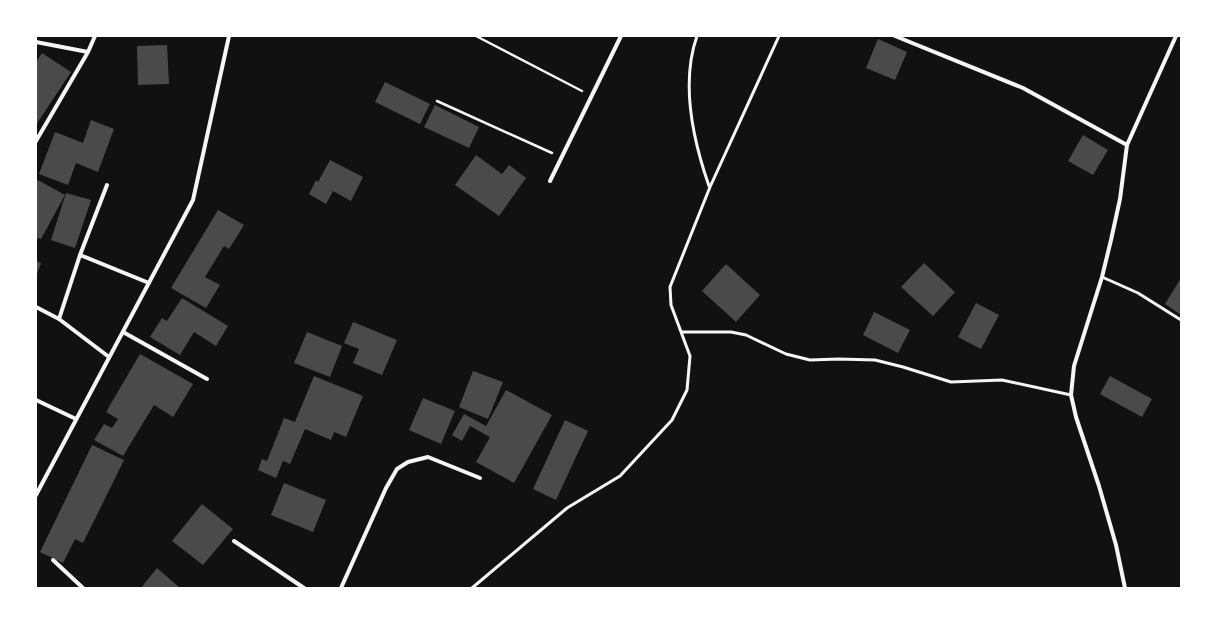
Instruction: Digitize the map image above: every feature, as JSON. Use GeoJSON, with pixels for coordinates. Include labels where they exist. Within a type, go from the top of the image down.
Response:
{"type":"FeatureCollection","features":[{"type":"Feature","properties":{"kind":"street"},"geometry":{"type":"LineString","coordinates":[[36,141],[88,52],[95,36]]}},
{"type":"Feature","properties":{"kind":"street"},"geometry":{"type":"LineString","coordinates":[[37,491],[193,200],[229,36]]}},
{"type":"Feature","properties":{"kind":"street"},"geometry":{"type":"LineString","coordinates":[[550,181],[621,36]]}},
{"type":"Feature","properties":{"kind":"street"},"geometry":{"type":"LineString","coordinates":[[895,36],[1023,88],[1127,144]]}},
{"type":"Feature","properties":{"kind":"street"},"geometry":{"type":"LineString","coordinates":[[1125,588],[1116,545],[1100,486],[1076,417],[1071,395],[1074,366],[1102,277],[1120,199],[1127,144],[1176,36]]}},
{"type":"Feature","properties":{"kind":"street"},"geometry":{"type":"LineString","coordinates":[[36,42],[88,52]]}},
{"type":"Feature","properties":{"kind":"street"},"geometry":{"type":"LineString","coordinates":[[59,319],[80,255],[107,186]]}},
{"type":"Feature","properties":{"kind":"street"},"geometry":{"type":"LineString","coordinates":[[80,255],[149,283]]}},
{"type":"Feature","properties":{"kind":"street"},"geometry":{"type":"LineString","coordinates":[[36,307],[59,319],[109,357]]}},
{"type":"Feature","properties":{"kind":"street"},"geometry":{"type":"LineString","coordinates":[[123,332],[207,379]]}},
{"type":"Feature","properties":{"kind":"street"},"geometry":{"type":"LineString","coordinates":[[36,400],[76,419]]}},
{"type":"Feature","properties":{"kind":"street"},"geometry":{"type":"LineString","coordinates":[[341,588],[386,488],[397,469],[408,462],[428,457],[480,478]]}},
{"type":"Feature","properties":{"kind":"street"},"geometry":{"type":"LineString","coordinates":[[234,541],[304,588]]}},
{"type":"Feature","properties":{"kind":"street"},"geometry":{"type":"LineString","coordinates":[[53,560],[83,588]]}},
{"type":"Feature","properties":{"kind":"lane"},"geometry":{"type":"LineString","coordinates":[[697,36],[691,53],[689,86],[691,118],[699,158],[710,187]]}},
{"type":"Feature","properties":{"kind":"lane"},"geometry":{"type":"LineString","coordinates":[[472,588],[567,508],[620,476],[672,420],[687,390],[690,356],[671,305],[670,287],[710,187],[779,36]]}},
{"type":"Feature","properties":{"kind":"lane"},"geometry":{"type":"LineString","coordinates":[[1102,277],[1138,293],[1181,320]]}},
{"type":"Feature","properties":{"kind":"lane"},"geometry":{"type":"LineString","coordinates":[[682,332],[730,332],[746,335],[786,354],[810,360],[875,360],[951,382],[1002,380],[1071,395]]}},
{"type":"Feature","properties":{"kind":"path"},"geometry":{"type":"LineString","coordinates":[[476,36],[592,96]]}},
{"type":"Feature","properties":{"kind":"path"},"geometry":{"type":"LineString","coordinates":[[437,100],[562,157]]}},
{"type":"Feature","properties":{"kind":"building"},"geometry":{"type":"Polygon","coordinates":[[[878,39],[907,52],[895,80],[866,68],[878,39]]]}},
{"type":"Feature","properties":{"kind":"building"},"geometry":{"type":"Polygon","coordinates":[[[167,45],[169,84],[138,85],[137,46],[167,45]]]}},
{"type":"Feature","properties":{"kind":"building"},"geometry":{"type":"Polygon","coordinates":[[[42,53],[71,72],[36,125],[36,62],[42,53]]]}},
{"type":"Feature","properties":{"kind":"building"},"geometry":{"type":"Polygon","coordinates":[[[385,82],[430,104],[420,124],[375,102],[385,82]]]}},
{"type":"Feature","properties":{"kind":"building"},"geometry":{"type":"Polygon","coordinates":[[[435,105],[479,127],[469,148],[424,127],[435,105]]]}},
{"type":"Feature","properties":{"kind":"building"},"geometry":{"type":"Polygon","coordinates":[[[91,120],[114,129],[98,172],[76,163],[68,185],[39,174],[55,132],[83,143],[91,120]]]}},
{"type":"Feature","properties":{"kind":"building"},"geometry":{"type":"Polygon","coordinates":[[[1083,135],[1108,150],[1093,175],[1068,161],[1083,135]]]}},
{"type":"Feature","properties":{"kind":"building"},"geometry":{"type":"Polygon","coordinates":[[[476,155],[502,174],[509,165],[526,178],[499,216],[455,185],[476,155]]]}},
{"type":"Feature","properties":{"kind":"building"},"geometry":{"type":"Polygon","coordinates":[[[330,160],[363,177],[351,201],[333,191],[326,204],[309,194],[316,180],[318,182],[330,160]]]}},
{"type":"Feature","properties":{"kind":"building"},"geometry":{"type":"Polygon","coordinates":[[[36,179],[65,195],[41,239],[38,238],[36,241],[36,179]]]}},
{"type":"Feature","properties":{"kind":"building"},"geometry":{"type":"Polygon","coordinates":[[[66,193],[91,200],[75,248],[51,240],[66,193]]]}},
{"type":"Feature","properties":{"kind":"building"},"geometry":{"type":"Polygon","coordinates":[[[218,210],[244,225],[229,249],[224,246],[205,277],[220,285],[206,308],[171,288],[218,210]]]}},
{"type":"Feature","properties":{"kind":"building"},"geometry":{"type":"Polygon","coordinates":[[[36,261],[41,263],[36,277],[36,261]]]}},
{"type":"Feature","properties":{"kind":"building"},"geometry":{"type":"Polygon","coordinates":[[[924,263],[955,292],[933,316],[901,287],[924,263]]]}},
{"type":"Feature","properties":{"kind":"building"},"geometry":{"type":"Polygon","coordinates":[[[726,264],[760,295],[736,322],[702,291],[726,264]]]}},
{"type":"Feature","properties":{"kind":"building"},"geometry":{"type":"Polygon","coordinates":[[[1181,278],[1181,315],[1165,304],[1181,278]]]}},
{"type":"Feature","properties":{"kind":"building"},"geometry":{"type":"Polygon","coordinates":[[[182,298],[228,326],[216,346],[194,332],[180,355],[150,337],[162,318],[167,321],[182,298]]]}},
{"type":"Feature","properties":{"kind":"building"},"geometry":{"type":"Polygon","coordinates":[[[976,303],[999,315],[981,349],[958,337],[976,303]]]}},
{"type":"Feature","properties":{"kind":"building"},"geometry":{"type":"Polygon","coordinates":[[[874,312],[910,330],[898,353],[863,335],[874,312]]]}},
{"type":"Feature","properties":{"kind":"building"},"geometry":{"type":"Polygon","coordinates":[[[353,322],[397,340],[382,375],[353,363],[359,349],[344,343],[353,322]]]}},
{"type":"Feature","properties":{"kind":"building"},"geometry":{"type":"Polygon","coordinates":[[[307,332],[342,346],[330,377],[294,363],[307,332]]]}},
{"type":"Feature","properties":{"kind":"building"},"geometry":{"type":"Polygon","coordinates":[[[140,354],[193,384],[173,417],[154,405],[123,456],[94,440],[104,424],[112,428],[118,419],[106,412],[140,354]]]}},
{"type":"Feature","properties":{"kind":"building"},"geometry":{"type":"Polygon","coordinates":[[[473,371],[503,382],[488,419],[459,407],[473,371]]]}},
{"type":"Feature","properties":{"kind":"building"},"geometry":{"type":"Polygon","coordinates":[[[314,376],[363,396],[346,437],[334,432],[331,440],[305,429],[290,464],[283,461],[276,478],[258,470],[262,459],[267,461],[284,418],[295,422],[314,376]]]}},
{"type":"Feature","properties":{"kind":"building"},"geometry":{"type":"Polygon","coordinates":[[[1110,376],[1152,399],[1142,417],[1100,394],[1110,376]]]}},
{"type":"Feature","properties":{"kind":"building"},"geometry":{"type":"Polygon","coordinates":[[[506,390],[552,415],[514,483],[476,462],[490,437],[470,426],[462,441],[452,435],[464,414],[486,426],[506,390]]]}},
{"type":"Feature","properties":{"kind":"building"},"geometry":{"type":"Polygon","coordinates":[[[423,398],[455,411],[441,444],[409,430],[423,398]]]}},
{"type":"Feature","properties":{"kind":"building"},"geometry":{"type":"Polygon","coordinates":[[[565,420],[588,431],[556,500],[533,489],[565,420]]]}},
{"type":"Feature","properties":{"kind":"building"},"geometry":{"type":"Polygon","coordinates":[[[92,445],[124,460],[83,543],[75,539],[63,563],[40,552],[92,445]]]}},
{"type":"Feature","properties":{"kind":"building"},"geometry":{"type":"Polygon","coordinates":[[[284,483],[326,500],[313,532],[271,515],[284,483]]]}},
{"type":"Feature","properties":{"kind":"building"},"geometry":{"type":"Polygon","coordinates":[[[202,504],[233,529],[203,565],[172,541],[202,504]]]}},
{"type":"Feature","properties":{"kind":"building"},"geometry":{"type":"Polygon","coordinates":[[[157,568],[180,588],[141,588],[157,568]]]}}]}
